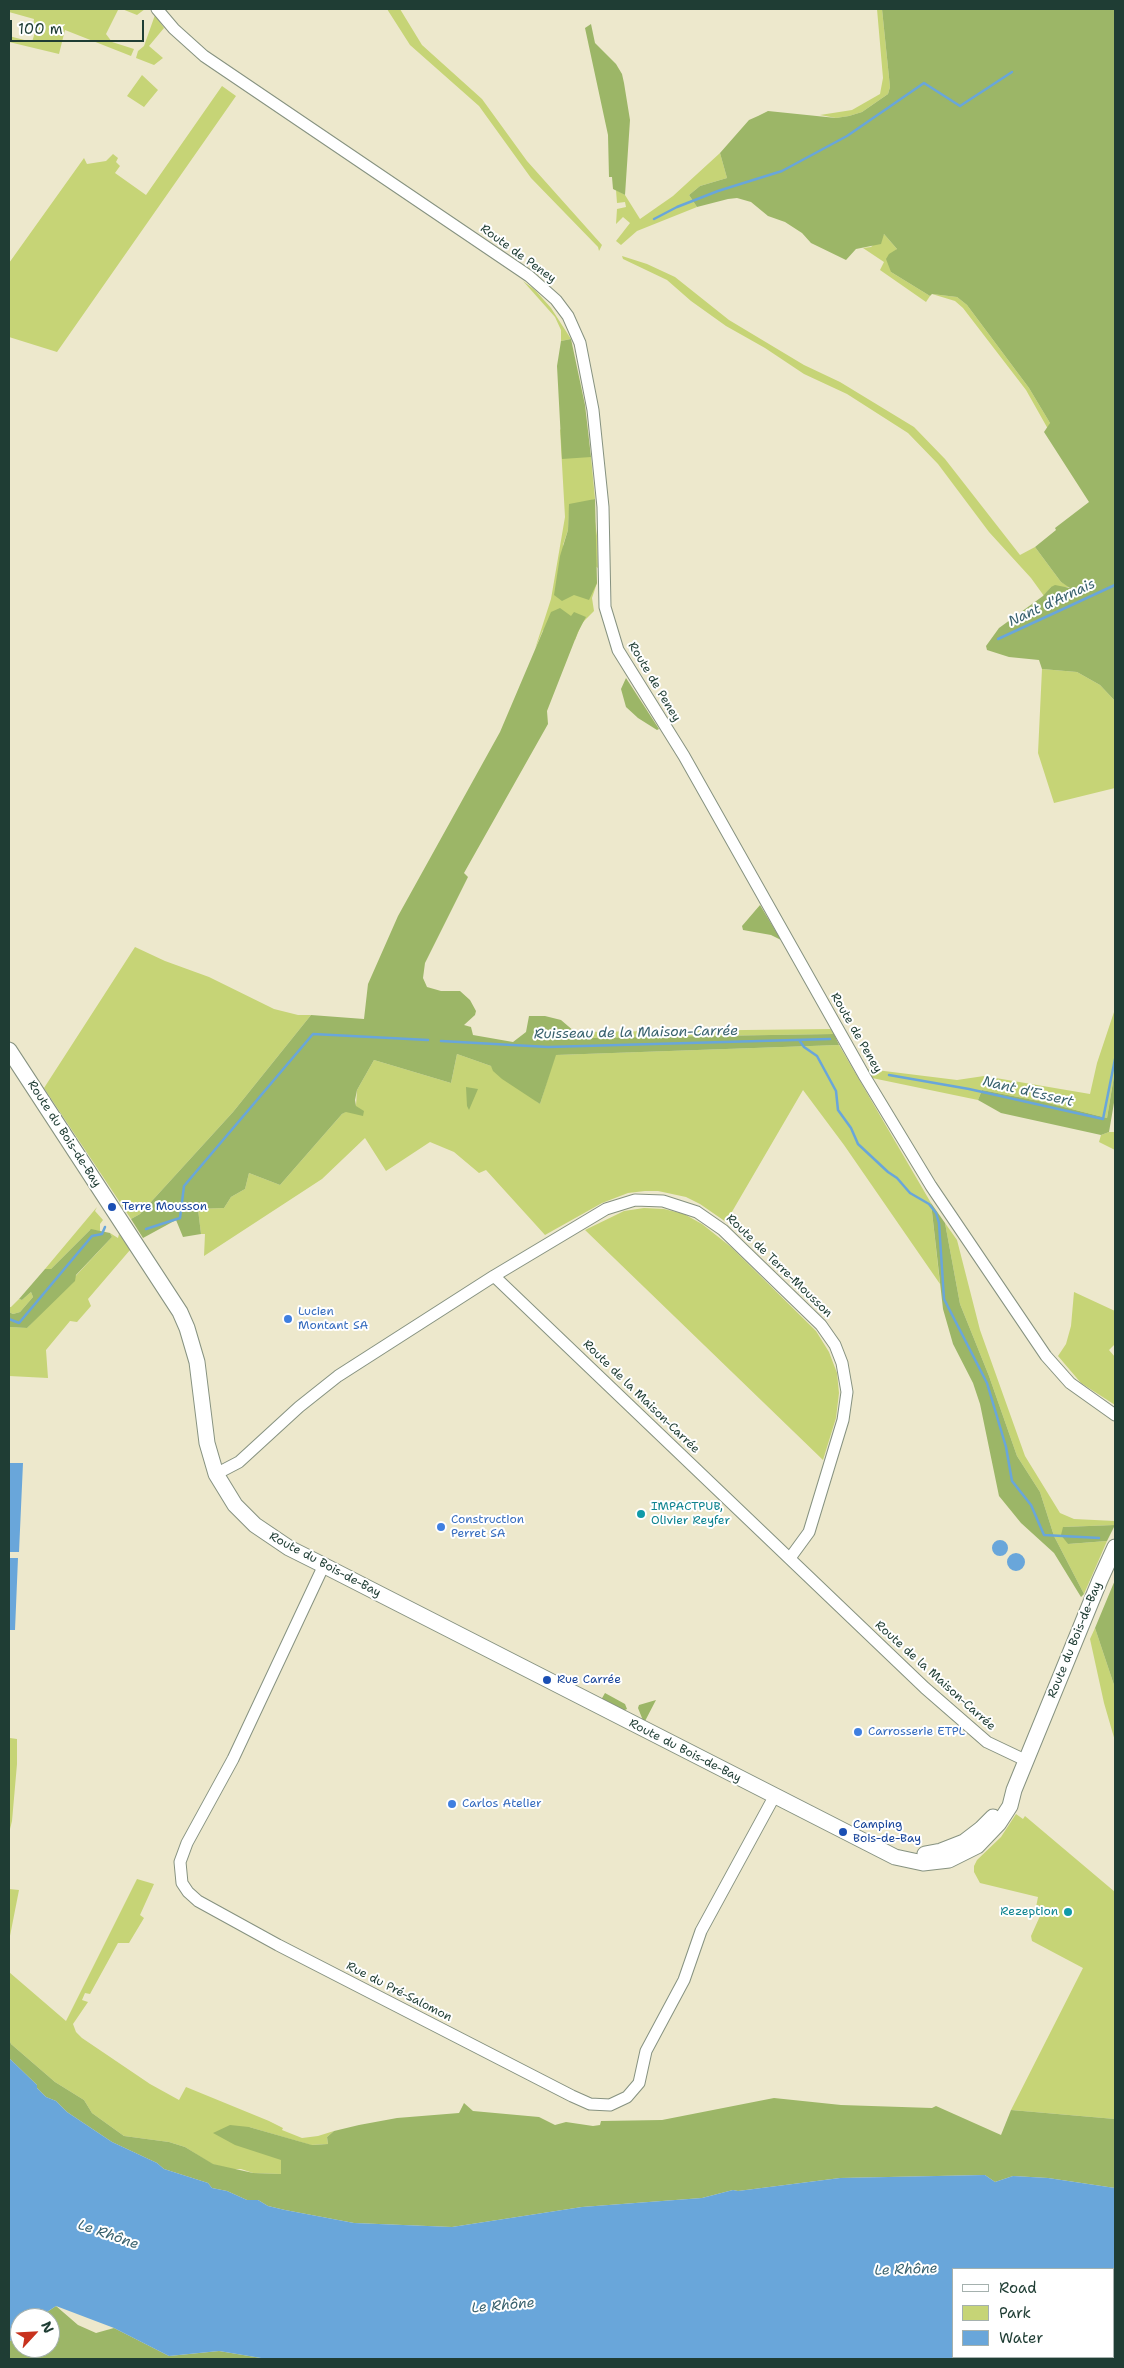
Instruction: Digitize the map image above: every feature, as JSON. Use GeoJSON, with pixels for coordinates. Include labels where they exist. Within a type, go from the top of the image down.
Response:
{"type":"FeatureCollection","features":[{"type":"Feature","properties":{"kind":"main road","name":"Route du Bois-de-Bay"},"geometry":{"type":"LineString","coordinates":[[9,1050],[180,1312],[194,1353],[207,1443],[216,1474],[235,1505],[255,1525],[289,1548],[774,1797],[895,1857],[923,1863],[941,1862],[966,1853],[984,1841],[999,1823],[1010,1806],[1014,1790],[1115,1547]]}},
{"type":"Feature","properties":{"kind":"street","name":"Route de Peney"},"geometry":{"type":"LineString","coordinates":[[157,9],[174,29],[204,56],[529,276],[556,300],[568,316],[580,343],[593,410],[603,506],[603,589],[606,614],[618,650],[688,763],[865,1077],[931,1186],[1046,1356],[1070,1382],[1115,1415]]}},
{"type":"Feature","properties":{"kind":"street","name":"Route de Terre-Mousson"},"geometry":{"type":"LineString","coordinates":[[494,1276],[595,1215],[616,1205],[635,1200],[654,1200],[681,1205],[697,1212],[723,1230],[821,1325],[839,1354],[845,1372],[846,1403],[838,1438],[809,1532],[790,1558]]}},
{"type":"Feature","properties":{"kind":"street"},"geometry":{"type":"LineString","coordinates":[[216,1474],[239,1462],[295,1410],[338,1376],[494,1276]]}},
{"type":"Feature","properties":{"kind":"street","name":"Route de la Maison-Carrée"},"geometry":{"type":"LineString","coordinates":[[494,1276],[924,1688],[972,1731],[995,1747],[1027,1761]]}},
{"type":"Feature","properties":{"kind":"street","name":"Rue du Pré-Salomon"},"geometry":{"type":"LineString","coordinates":[[324,1565],[233,1759],[182,1853],[179,1870],[185,1887],[198,1902],[304,1958],[572,2096],[590,2104],[601,2106],[619,2102],[634,2092],[639,2084],[646,2051],[684,1980],[702,1931],[774,1797]]}},
{"type":"Feature","properties":{"kind":"green space"},"geometry":{"type":"Polygon","coordinates":[[[9,9],[122,9],[118,10],[106,34],[112,42],[134,49],[131,56],[65,30],[59,54],[9,42],[9,36],[32,42],[36,29],[33,28],[34,19],[9,12],[9,9]]]}},
{"type":"Feature","properties":{"kind":"green space"},"geometry":{"type":"Polygon","coordinates":[[[122,9],[145,9],[137,15],[122,9]]]}},
{"type":"Feature","properties":{"kind":"green space"},"geometry":{"type":"Polygon","coordinates":[[[387,9],[400,9],[422,45],[482,99],[527,161],[602,245],[599,251],[598,247],[531,178],[479,106],[410,45],[387,9]]]}},
{"type":"Feature","properties":{"kind":"green space"},"geometry":{"type":"Polygon","coordinates":[[[877,9],[882,9],[890,87],[888,94],[862,112],[836,118],[820,115],[852,110],[880,94],[883,78],[877,9]]]}},
{"type":"Feature","properties":{"kind":"green space"},"geometry":{"type":"Polygon","coordinates":[[[882,9],[1115,9],[1115,701],[1100,685],[1077,672],[1042,669],[1039,660],[1009,657],[987,650],[986,646],[999,628],[1043,596],[1051,587],[1055,585],[1070,588],[1061,582],[1035,547],[1056,530],[1055,528],[1089,502],[1044,432],[1050,423],[1029,388],[967,305],[957,297],[932,294],[930,296],[891,272],[886,259],[889,254],[897,249],[884,234],[881,244],[856,249],[846,260],[811,243],[802,233],[785,222],[768,216],[751,202],[737,198],[697,207],[689,195],[700,186],[727,178],[720,153],[749,120],[768,111],[836,118],[849,116],[862,112],[888,94],[890,87],[882,9]]]}},
{"type":"Feature","properties":{"kind":"green space"},"geometry":{"type":"Polygon","coordinates":[[[155,15],[164,28],[149,46],[163,58],[154,65],[136,58],[138,51],[144,46],[155,15]]]}},
{"type":"Feature","properties":{"kind":"green space"},"geometry":{"type":"Polygon","coordinates":[[[591,24],[595,43],[616,64],[622,74],[624,83],[630,120],[625,195],[613,189],[612,177],[609,177],[608,135],[585,28],[591,24]]]}},
{"type":"Feature","properties":{"kind":"green space"},"geometry":{"type":"Polygon","coordinates":[[[142,75],[158,90],[144,107],[127,96],[142,75]]]}},
{"type":"Feature","properties":{"kind":"green space"},"geometry":{"type":"Polygon","coordinates":[[[222,86],[236,96],[57,352],[9,337],[9,263],[84,158],[87,164],[106,161],[113,154],[118,158],[116,162],[120,166],[115,173],[146,195],[222,86]]]}},
{"type":"Feature","properties":{"kind":"green space"},"geometry":{"type":"Polygon","coordinates":[[[720,153],[727,178],[700,186],[689,195],[697,207],[637,231],[621,245],[616,241],[630,223],[623,217],[616,224],[617,209],[626,207],[625,202],[617,203],[616,190],[625,195],[640,219],[673,196],[720,153]]]}},
{"type":"Feature","properties":{"kind":"green space"},"geometry":{"type":"Polygon","coordinates":[[[884,234],[897,249],[894,253],[891,272],[930,296],[926,302],[880,270],[884,262],[863,248],[871,247],[884,234]]]}},
{"type":"Feature","properties":{"kind":"green space"},"geometry":{"type":"Polygon","coordinates":[[[622,256],[647,264],[675,277],[729,320],[804,365],[840,382],[914,427],[945,459],[1020,555],[1035,547],[1061,582],[1070,587],[1051,587],[1044,596],[1031,578],[989,532],[938,464],[908,433],[847,394],[804,374],[765,348],[726,326],[691,301],[667,280],[623,259],[622,256]]]}},
{"type":"Feature","properties":{"kind":"green space"},"geometry":{"type":"Polygon","coordinates":[[[523,281],[535,290],[551,308],[571,339],[561,341],[561,330],[555,317],[523,281]]]}},
{"type":"Feature","properties":{"kind":"green space"},"geometry":{"type":"Polygon","coordinates":[[[932,294],[957,297],[967,305],[1029,388],[1050,423],[1048,429],[1026,390],[963,308],[955,301],[932,294]]]}},
{"type":"Feature","properties":{"kind":"green space"},"geometry":{"type":"Polygon","coordinates":[[[571,339],[585,405],[591,457],[562,459],[557,366],[561,341],[571,339]]]}},
{"type":"Feature","properties":{"kind":"green space"},"geometry":{"type":"Polygon","coordinates":[[[560,429],[591,457],[595,499],[592,500],[597,536],[598,568],[586,559],[569,512],[568,530],[563,545],[590,582],[597,583],[592,598],[594,611],[582,623],[575,640],[543,630],[535,649],[551,599],[565,517],[560,429]]]}},
{"type":"Feature","properties":{"kind":"green space"},"geometry":{"type":"Polygon","coordinates":[[[595,499],[597,583],[589,600],[574,595],[562,601],[554,595],[560,556],[568,530],[569,504],[595,499]]]}},
{"type":"Feature","properties":{"kind":"green space"},"geometry":{"type":"Polygon","coordinates":[[[560,608],[571,616],[574,612],[586,617],[578,632],[547,711],[548,724],[464,873],[468,877],[425,963],[423,978],[427,987],[441,991],[460,991],[470,1000],[476,1011],[475,1015],[464,1025],[471,1027],[473,1035],[513,1042],[526,1032],[529,1016],[545,1016],[561,1020],[582,1038],[834,1034],[839,1045],[556,1055],[540,1104],[502,1079],[493,1071],[491,1066],[457,1054],[451,1083],[374,1060],[357,1090],[355,1100],[356,1106],[364,1111],[363,1116],[346,1112],[342,1114],[280,1185],[249,1173],[245,1189],[231,1197],[224,1208],[198,1209],[201,1234],[183,1237],[176,1220],[143,1238],[131,1219],[140,1214],[233,1112],[311,1015],[364,1019],[368,984],[398,916],[500,732],[551,612],[560,608]]]}},
{"type":"Feature","properties":{"kind":"green space"},"geometry":{"type":"Polygon","coordinates":[[[1042,669],[1077,672],[1100,685],[1115,701],[1115,788],[1054,803],[1038,753],[1042,669]]]}},
{"type":"Feature","properties":{"kind":"green space"},"geometry":{"type":"Polygon","coordinates":[[[626,678],[659,729],[657,730],[638,718],[626,707],[621,689],[626,678]]]}},
{"type":"Feature","properties":{"kind":"green space"},"geometry":{"type":"Polygon","coordinates":[[[760,905],[781,940],[771,935],[743,930],[742,926],[760,905]]]}},
{"type":"Feature","properties":{"kind":"green space"},"geometry":{"type":"Polygon","coordinates":[[[135,947],[165,961],[209,977],[274,1009],[298,1015],[311,1015],[233,1112],[140,1214],[131,1219],[44,1088],[135,947]]]}},
{"type":"Feature","properties":{"kind":"green space"},"geometry":{"type":"Polygon","coordinates":[[[1115,1009],[1115,1070],[1107,1118],[1044,1102],[982,1090],[978,1100],[872,1078],[868,1069],[957,1080],[984,1076],[1090,1094],[1097,1063],[1115,1009]]]}},
{"type":"Feature","properties":{"kind":"green space"},"geometry":{"type":"Polygon","coordinates":[[[831,1029],[834,1034],[582,1038],[575,1032],[831,1029]]]}},
{"type":"Feature","properties":{"kind":"green space"},"geometry":{"type":"Polygon","coordinates":[[[839,1045],[931,1203],[940,1284],[844,1145],[803,1090],[726,1222],[686,1197],[658,1191],[645,1191],[628,1193],[602,1203],[545,1235],[486,1170],[479,1173],[454,1152],[430,1142],[386,1171],[365,1138],[322,1179],[204,1256],[205,1234],[201,1234],[198,1209],[224,1208],[231,1197],[245,1189],[249,1173],[280,1185],[342,1114],[356,1106],[357,1090],[374,1060],[451,1083],[457,1054],[491,1066],[540,1104],[555,1055],[839,1045]]]}},
{"type":"Feature","properties":{"kind":"green space"},"geometry":{"type":"Polygon","coordinates":[[[1115,1070],[1115,1097],[1109,1132],[1101,1135],[1001,1113],[978,1100],[982,1090],[1044,1102],[1107,1118],[1115,1070]]]}},
{"type":"Feature","properties":{"kind":"green space"},"geometry":{"type":"Polygon","coordinates":[[[466,1087],[478,1089],[469,1110],[467,1106],[466,1087]]]}},
{"type":"Feature","properties":{"kind":"green space"},"geometry":{"type":"Polygon","coordinates":[[[1115,1132],[1115,1150],[1099,1142],[1101,1135],[1115,1132]]]}},
{"type":"Feature","properties":{"kind":"green space"},"geometry":{"type":"Polygon","coordinates":[[[931,1203],[945,1223],[960,1304],[989,1376],[1017,1456],[1040,1492],[1054,1536],[1084,1594],[1081,1597],[1054,1553],[1021,1523],[999,1496],[980,1404],[973,1383],[953,1344],[943,1309],[931,1203]]]}},
{"type":"Feature","properties":{"kind":"green space"},"geometry":{"type":"Polygon","coordinates":[[[97,1207],[95,1211],[103,1220],[100,1224],[100,1231],[90,1230],[51,1269],[45,1269],[97,1207]]]}},
{"type":"Feature","properties":{"kind":"green space"},"geometry":{"type":"Polygon","coordinates":[[[644,1208],[664,1209],[684,1214],[702,1224],[731,1247],[816,1331],[829,1352],[837,1373],[839,1393],[836,1418],[823,1460],[585,1230],[624,1211],[644,1208]]]}},
{"type":"Feature","properties":{"kind":"green space"},"geometry":{"type":"Polygon","coordinates":[[[945,1223],[957,1240],[980,1330],[1025,1456],[1060,1513],[1074,1519],[1115,1521],[1115,1525],[1063,1527],[1068,1544],[1107,1541],[1084,1594],[1054,1536],[1040,1492],[1017,1456],[989,1376],[960,1304],[945,1223]]]}},
{"type":"Feature","properties":{"kind":"green space"},"geometry":{"type":"Polygon","coordinates":[[[91,1229],[110,1233],[112,1237],[76,1275],[75,1281],[27,1328],[9,1327],[9,1312],[13,1314],[20,1312],[33,1297],[31,1292],[22,1300],[19,1299],[45,1269],[51,1269],[91,1229]]]}},
{"type":"Feature","properties":{"kind":"green space"},"geometry":{"type":"Polygon","coordinates":[[[110,1233],[118,1238],[119,1234],[130,1250],[88,1299],[91,1306],[77,1322],[70,1321],[46,1350],[48,1378],[9,1376],[9,1327],[27,1328],[112,1237],[110,1233]]]}},
{"type":"Feature","properties":{"kind":"green space"},"geometry":{"type":"Polygon","coordinates":[[[31,1292],[33,1297],[20,1312],[13,1314],[9,1312],[9,1307],[19,1299],[22,1300],[31,1292]]]}},
{"type":"Feature","properties":{"kind":"green space"},"geometry":{"type":"Polygon","coordinates":[[[1074,1292],[1115,1311],[1115,1344],[1109,1350],[1115,1357],[1115,1405],[1081,1383],[1058,1356],[1066,1344],[1071,1326],[1074,1292]]]}},
{"type":"Feature","properties":{"kind":"green space"},"geometry":{"type":"Polygon","coordinates":[[[1115,1525],[1107,1541],[1068,1544],[1061,1535],[1063,1527],[1115,1525]]]}},
{"type":"Feature","properties":{"kind":"green space"},"geometry":{"type":"Polygon","coordinates":[[[1115,1580],[1115,1688],[1095,1628],[1115,1580]]]}},
{"type":"Feature","properties":{"kind":"green space"},"geometry":{"type":"Polygon","coordinates":[[[1095,1628],[1115,1688],[1115,1741],[1104,1703],[1090,1639],[1095,1628]]]}},
{"type":"Feature","properties":{"kind":"green space"},"geometry":{"type":"Polygon","coordinates":[[[605,1693],[625,1704],[627,1709],[623,1711],[601,1700],[605,1693]]]}},
{"type":"Feature","properties":{"kind":"green space"},"geometry":{"type":"Polygon","coordinates":[[[656,1700],[644,1723],[638,1708],[639,1705],[656,1700]]]}},
{"type":"Feature","properties":{"kind":"green space"},"geometry":{"type":"Polygon","coordinates":[[[10,1738],[17,1739],[17,1764],[12,1821],[9,1833],[10,1738]]]}},
{"type":"Feature","properties":{"kind":"green space"},"geometry":{"type":"Polygon","coordinates":[[[1016,1814],[1023,1819],[1025,1816],[1115,1892],[1115,2119],[1011,2110],[1083,1968],[1032,1941],[1031,1936],[1040,1916],[1036,1907],[1038,1897],[980,1883],[974,1872],[977,1860],[1001,1837],[1016,1814]]]}},
{"type":"Feature","properties":{"kind":"green space"},"geometry":{"type":"Polygon","coordinates":[[[137,1879],[154,1884],[140,1915],[144,1918],[129,1943],[118,1943],[90,1994],[85,1993],[82,2000],[88,2002],[73,2024],[76,2032],[150,2084],[179,2100],[186,2087],[269,2121],[283,2128],[282,2130],[302,2138],[334,2131],[327,2137],[328,2144],[311,2145],[249,2127],[296,2157],[281,2174],[253,2173],[241,2169],[230,2169],[212,2164],[185,2147],[169,2142],[124,2136],[92,2113],[84,2100],[55,2082],[11,2044],[9,2039],[9,1972],[66,2021],[137,1879]]]}},
{"type":"Feature","properties":{"kind":"green space"},"geometry":{"type":"Polygon","coordinates":[[[9,1889],[19,1890],[9,1941],[9,1889]]]}},
{"type":"Feature","properties":{"kind":"green space"},"geometry":{"type":"Polygon","coordinates":[[[9,2039],[11,2044],[55,2082],[84,2100],[92,2113],[124,2136],[169,2142],[185,2147],[213,2164],[253,2173],[281,2174],[281,2160],[235,2145],[213,2133],[230,2125],[249,2127],[312,2145],[328,2144],[327,2137],[334,2131],[359,2125],[397,2118],[459,2113],[464,2103],[473,2111],[539,2117],[555,2125],[566,2122],[593,2126],[600,2125],[601,2121],[662,2120],[774,2098],[841,2105],[932,2108],[936,2106],[1001,2135],[1011,2110],[1115,2119],[1115,2188],[1048,2178],[1013,2176],[995,2182],[985,2175],[840,2178],[738,2191],[733,2190],[702,2198],[582,2207],[452,2227],[354,2223],[268,2206],[258,2200],[247,2200],[227,2191],[212,2188],[208,2183],[164,2169],[157,2163],[112,2142],[67,2112],[56,2101],[46,2097],[37,2088],[37,2085],[9,2058],[9,2039]]]}},
{"type":"Feature","properties":{"kind":"green space"},"geometry":{"type":"Polygon","coordinates":[[[60,2309],[78,2325],[96,2333],[114,2328],[169,2356],[219,2351],[267,2359],[9,2359],[9,2342],[10,2358],[60,2358],[60,2309]]]}},
{"type":"Feature","properties":{"kind":"water"},"geometry":{"type":"Polygon","coordinates":[[[9,1463],[23,1463],[19,1552],[9,1552],[9,1463]]]}},
{"type":"Feature","properties":{"kind":"water"},"geometry":{"type":"Polygon","coordinates":[[[997,1540],[1003,1540],[1008,1545],[1006,1554],[997,1556],[992,1551],[992,1545],[997,1540]]]}},
{"type":"Feature","properties":{"kind":"water"},"geometry":{"type":"Polygon","coordinates":[[[1012,1553],[1020,1553],[1025,1558],[1023,1569],[1012,1571],[1007,1566],[1007,1558],[1012,1553]]]}},
{"type":"Feature","properties":{"kind":"water"},"geometry":{"type":"Polygon","coordinates":[[[9,1558],[18,1558],[15,1630],[9,1630],[9,1558]]]}},
{"type":"Feature","properties":{"kind":"water","name":"Le Rhône"},"geometry":{"type":"Polygon","coordinates":[[[9,2058],[37,2085],[37,2088],[46,2097],[56,2101],[67,2112],[112,2142],[157,2163],[164,2169],[208,2183],[212,2188],[227,2191],[247,2200],[258,2200],[268,2206],[354,2223],[452,2227],[582,2207],[702,2198],[733,2190],[738,2191],[840,2178],[985,2175],[995,2182],[1013,2176],[1048,2178],[1115,2188],[1115,2359],[267,2359],[219,2351],[169,2356],[114,2328],[56,2306],[53,2308],[10,2308],[9,2342],[9,2058]]]}},
{"type":"Feature","properties":{"kind":"waterway"},"geometry":{"type":"LineString","coordinates":[[654,219],[677,207],[718,191],[782,171],[847,136],[924,83],[960,106],[1012,72]]}},
{"type":"Feature","properties":{"kind":"waterway","name":"Nant d'Arnais"},"geometry":{"type":"LineString","coordinates":[[998,639],[1115,585]]}},
{"type":"Feature","properties":{"kind":"waterway","name":"Ruisseau de la Maison-Carrée"},"geometry":{"type":"LineString","coordinates":[[146,1229],[180,1218],[184,1186],[313,1034],[428,1040]]}},
{"type":"Feature","properties":{"kind":"waterway","name":"Ruisseau de la Maison-Carrée"},"geometry":{"type":"LineString","coordinates":[[441,1041],[548,1047],[830,1039]]}},
{"type":"Feature","properties":{"kind":"waterway"},"geometry":{"type":"LineString","coordinates":[[799,1040],[804,1047],[817,1056],[836,1091],[838,1110],[851,1128],[858,1144],[897,1178],[910,1193],[929,1204],[936,1213],[939,1223],[944,1299],[987,1383],[1006,1447],[1012,1481],[1031,1505],[1044,1535],[1099,1538]]}},
{"type":"Feature","properties":{"kind":"waterway","name":"Nant d'Essert"},"geometry":{"type":"LineString","coordinates":[[889,1075],[969,1089],[1103,1119],[1115,1059]]}},
{"type":"Feature","properties":{"kind":"waterway","name":"Ruisseau de la Maison-Carrée"},"geometry":{"type":"LineString","coordinates":[[9,1319],[19,1323],[92,1236],[102,1234],[105,1227]]}},
{"type":"Feature","properties":{"kind":"place","name":"Terre Mousson"},"geometry":{"type":"Point","coordinates":[112,1207]}},
{"type":"Feature","properties":{"kind":"place","name":"Lucien Montant SA"},"geometry":{"type":"Point","coordinates":[288,1319]}},
{"type":"Feature","properties":{"kind":"place","name":"IMPACTPUB, Olivier Reyfer"},"geometry":{"type":"Point","coordinates":[641,1514]}},
{"type":"Feature","properties":{"kind":"place","name":"Construction Perret SA"},"geometry":{"type":"Point","coordinates":[441,1527]}},
{"type":"Feature","properties":{"kind":"place","name":"Rue Carrée"},"geometry":{"type":"Point","coordinates":[547,1680]}},
{"type":"Feature","properties":{"kind":"place","name":"Carrosserie ETPL"},"geometry":{"type":"Point","coordinates":[858,1732]}},
{"type":"Feature","properties":{"kind":"place","name":"Carlos Atelier"},"geometry":{"type":"Point","coordinates":[452,1804]}},
{"type":"Feature","properties":{"kind":"place","name":"Camping Bois-de-Bay"},"geometry":{"type":"Point","coordinates":[843,1832]}},
{"type":"Feature","properties":{"kind":"place","name":"Rezeption"},"geometry":{"type":"Point","coordinates":[1068,1912]}}]}
